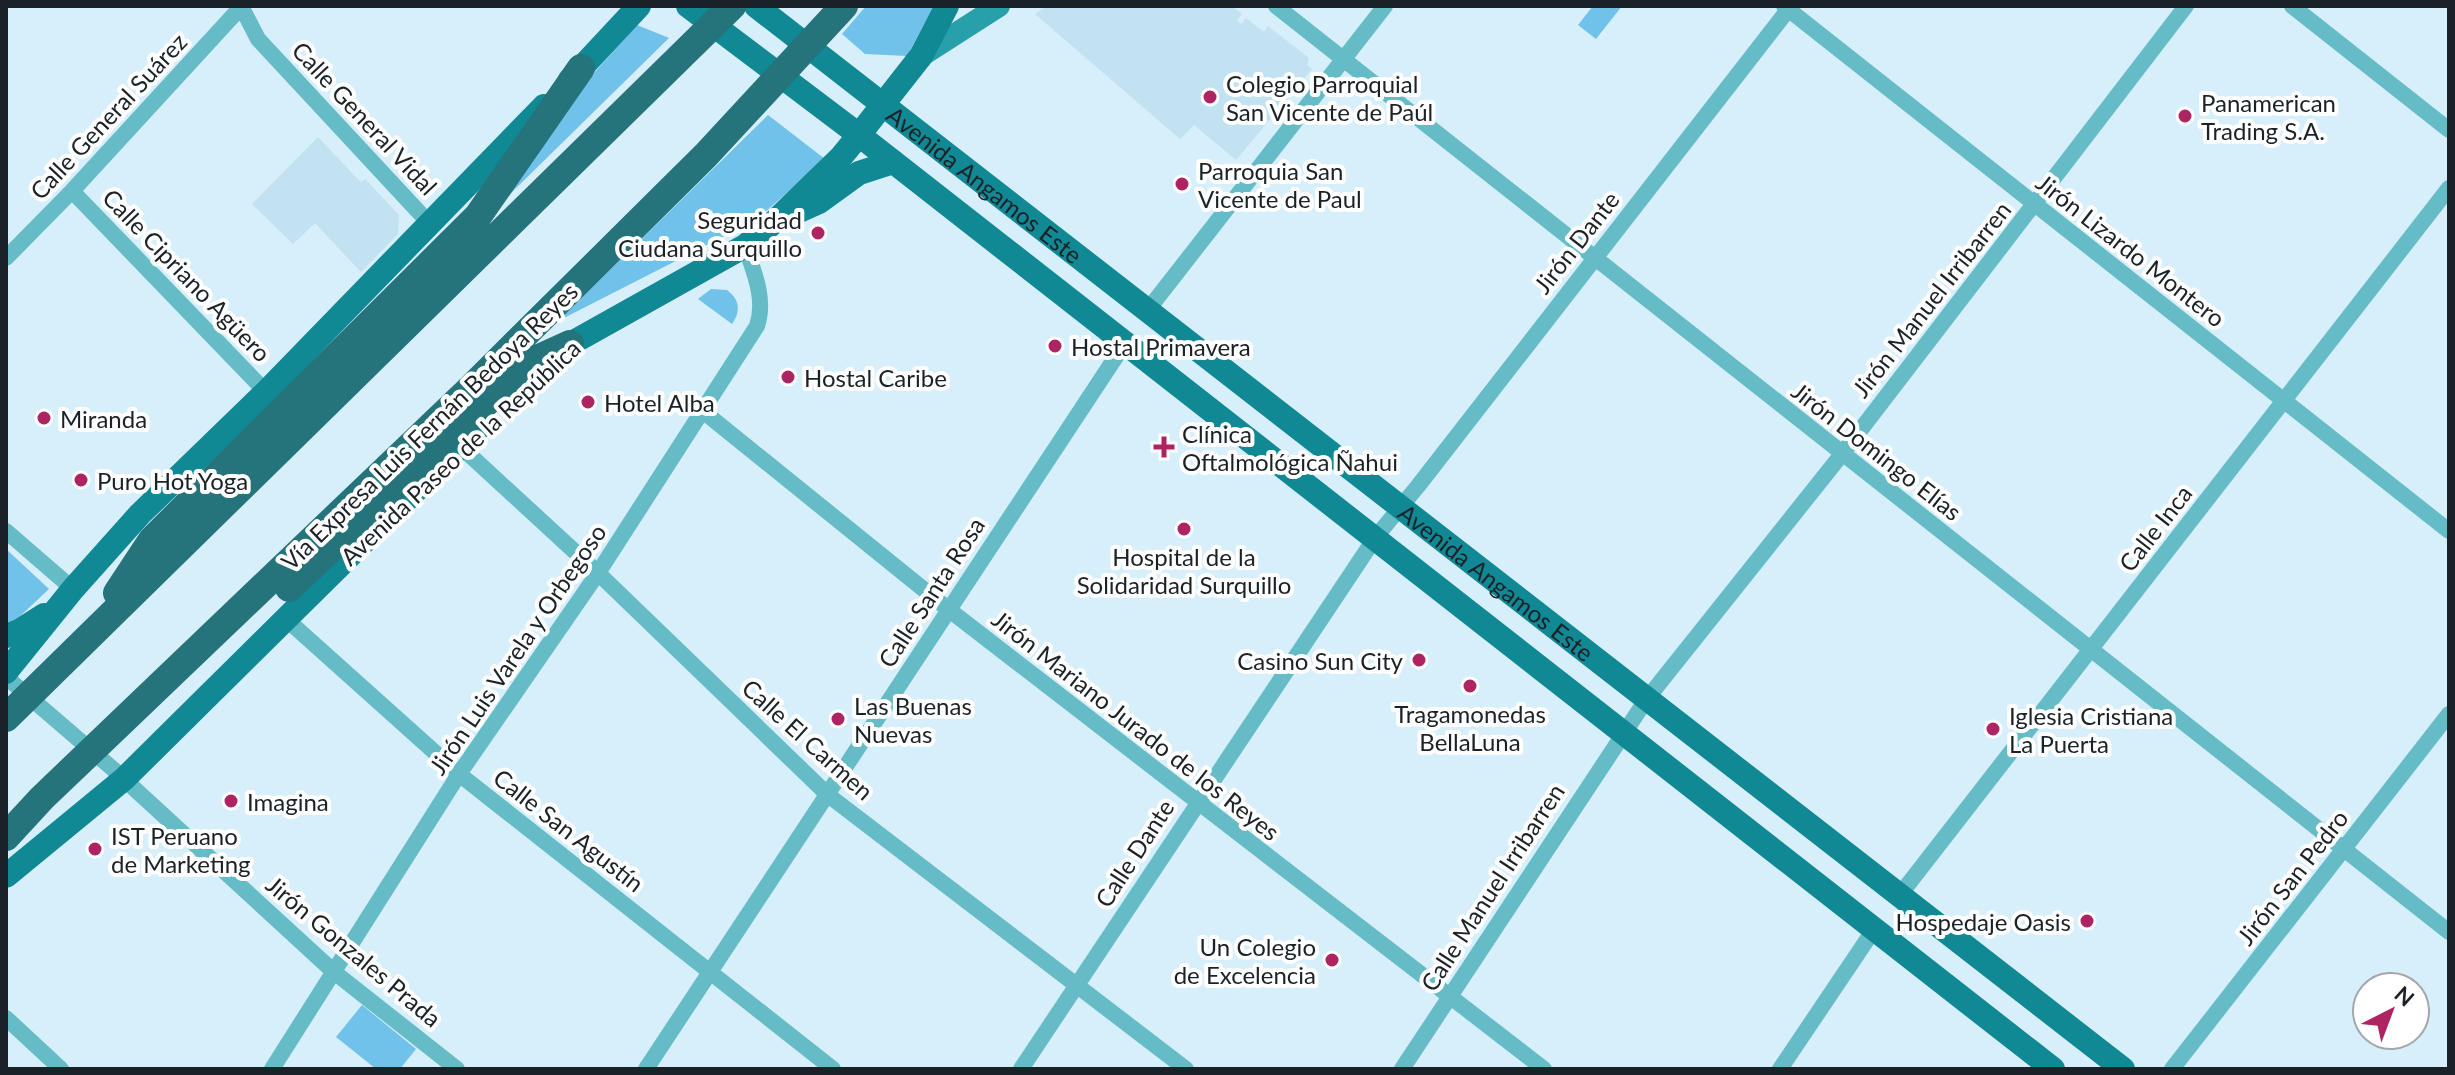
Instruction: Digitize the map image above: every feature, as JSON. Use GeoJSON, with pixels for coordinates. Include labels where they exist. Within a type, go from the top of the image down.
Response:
{"type":"FeatureCollection","features":[{"type":"Feature","properties":{"kind":"highway"},"geometry":{"type":"LineString","coordinates":[[6,718],[732,6]]}},
{"type":"Feature","properties":{"kind":"highway","name":"Vía Expresa Luis Fernán Bedoya Reyes"},"geometry":{"type":"LineString","coordinates":[[6,837],[42,798],[471,388],[662,199],[844,6]]}},
{"type":"Feature","properties":{"kind":"highway"},"geometry":{"type":"LineString","coordinates":[[87,639],[152,540],[478,216],[581,68]]}},
{"type":"Feature","properties":{"kind":"highway"},"geometry":{"type":"LineString","coordinates":[[6,849],[89,777],[528,363],[570,344]]}},
{"type":"Feature","properties":{"kind":"main road"},"geometry":{"type":"LineString","coordinates":[[10,679],[69,594],[140,514],[266,392],[639,6]]}},
{"type":"Feature","properties":{"kind":"main road","name":"Avenida Angamos Este"},"geometry":{"type":"LineString","coordinates":[[756,6],[2123,1069]]}},
{"type":"Feature","properties":{"kind":"main road","name":"Avenida Paseo de la República"},"geometry":{"type":"LineString","coordinates":[[6,876],[285,618],[460,446],[570,344],[745,246],[773,223],[841,157],[859,135],[921,56],[947,6]]}},
{"type":"Feature","properties":{"kind":"main road","name":"Avenida Angamos Este"},"geometry":{"type":"LineString","coordinates":[[692,9],[859,135],[2053,1069]]}},
{"type":"Feature","properties":{"kind":"main road"},"geometry":{"type":"LineString","coordinates":[[773,223],[819,202],[859,173],[893,162]]}},
{"type":"Feature","properties":{"kind":"main road"},"geometry":{"type":"LineString","coordinates":[[6,636],[28,626],[69,594]]}},
{"type":"Feature","properties":{"kind":"street","name":"Calle General Suárez"},"geometry":{"type":"LineString","coordinates":[[6,258],[242,6]]}},
{"type":"Feature","properties":{"kind":"street","name":"Calle General Vidal"},"geometry":{"type":"LineString","coordinates":[[242,6],[258,39],[429,223]]}},
{"type":"Feature","properties":{"kind":"street"},"geometry":{"type":"LineString","coordinates":[[921,56],[999,6]]}},
{"type":"Feature","properties":{"kind":"street","name":"Jirón Domingo Elías"},"geometry":{"type":"LineString","coordinates":[[1276,6],[2449,932]]}},
{"type":"Feature","properties":{"kind":"street"},"geometry":{"type":"LineString","coordinates":[[1147,311],[1385,6]]}},
{"type":"Feature","properties":{"kind":"street","name":"Jirón Manuel Irribarren"},"geometry":{"type":"LineString","coordinates":[[1623,732],[1842,454],[2186,6]]}},
{"type":"Feature","properties":{"kind":"street"},"geometry":{"type":"LineString","coordinates":[[2292,6],[2449,130]]}},
{"type":"Feature","properties":{"kind":"street","name":"Jirón Lizardo Montero"},"geometry":{"type":"LineString","coordinates":[[1787,7],[2449,531]]}},
{"type":"Feature","properties":{"kind":"street","name":"Jirón Dante"},"geometry":{"type":"LineString","coordinates":[[1398,508],[1787,7]]}},
{"type":"Feature","properties":{"kind":"street","name":"Calle Inca"},"geometry":{"type":"LineString","coordinates":[[1899,896],[2449,188]]}},
{"type":"Feature","properties":{"kind":"street","name":"Calle Cipriano Agüero"},"geometry":{"type":"LineString","coordinates":[[72,191],[266,392]]}},
{"type":"Feature","properties":{"kind":"street","name":"Jirón Luis Varela y Orbegoso"},"geometry":{"type":"LineString","coordinates":[[272,1069],[459,774],[598,573],[757,326],[762,311],[745,246]]}},
{"type":"Feature","properties":{"kind":"street","name":"Calle Santa Rosa"},"geometry":{"type":"LineString","coordinates":[[646,1069],[1125,343]]}},
{"type":"Feature","properties":{"kind":"street","name":"Jirón Mariano Jurado de los Reyes"},"geometry":{"type":"LineString","coordinates":[[704,412],[948,609],[1544,1069]]}},
{"type":"Feature","properties":{"kind":"street","name":"Calle El Carmen"},"geometry":{"type":"LineString","coordinates":[[460,446],[598,573],[828,795],[1186,1069]]}},
{"type":"Feature","properties":{"kind":"street","name":"Calle Dante"},"geometry":{"type":"LineString","coordinates":[[1021,1069],[1398,508]]}},
{"type":"Feature","properties":{"kind":"street"},"geometry":{"type":"LineString","coordinates":[[6,531],[69,594]]}},
{"type":"Feature","properties":{"kind":"street","name":"Calle San Agustín"},"geometry":{"type":"LineString","coordinates":[[285,618],[459,774],[833,1069]]}},
{"type":"Feature","properties":{"kind":"street","name":"Jirón Gonzales Prada"},"geometry":{"type":"LineString","coordinates":[[10,679],[334,972],[457,1069]]}},
{"type":"Feature","properties":{"kind":"street","name":"Jirón San Pedro"},"geometry":{"type":"LineString","coordinates":[[2172,1069],[2449,714]]}},
{"type":"Feature","properties":{"kind":"street","name":"Calle Manuel Irribarren"},"geometry":{"type":"LineString","coordinates":[[1402,1069],[1623,732]]}},
{"type":"Feature","properties":{"kind":"street"},"geometry":{"type":"LineString","coordinates":[[1780,1069],[1875,928]]}},
{"type":"Feature","properties":{"kind":"street"},"geometry":{"type":"LineString","coordinates":[[6,1018],[61,1069]]}},
{"type":"Feature","properties":{"kind":"shaded area"},"geometry":{"type":"Polygon","coordinates":[[[866,6],[934,6],[907,56],[865,54],[842,34],[866,6]]]}},
{"type":"Feature","properties":{"kind":"shaded area","name":"Colegio Parroquial San Vicente de Paúl"},"geometry":{"type":"Polygon","coordinates":[[[1047,6],[1232,6],[1242,14],[1237,20],[1241,24],[1246,18],[1264,32],[1268,26],[1309,58],[1307,65],[1312,69],[1236,160],[1194,125],[1180,139],[1035,14],[1047,6]]]}},
{"type":"Feature","properties":{"kind":"shaded area"},"geometry":{"type":"Polygon","coordinates":[[[1593,6],[1622,6],[1596,39],[1578,25],[1593,6]]]}},
{"type":"Feature","properties":{"kind":"shaded area"},"geometry":{"type":"Polygon","coordinates":[[[637,25],[669,38],[507,197],[594,73],[637,25]]]}},
{"type":"Feature","properties":{"kind":"shaded area"},"geometry":{"type":"Polygon","coordinates":[[[768,115],[825,159],[756,220],[558,321],[768,115]]]}},
{"type":"Feature","properties":{"kind":"shaded area"},"geometry":{"type":"Polygon","coordinates":[[[318,137],[361,182],[365,179],[399,215],[398,234],[361,272],[315,223],[293,244],[252,204],[318,137]]]}},
{"type":"Feature","properties":{"kind":"shaded area"},"geometry":{"type":"Polygon","coordinates":[[[711,289],[727,290],[735,298],[738,310],[732,324],[698,299],[711,289]]]}},
{"type":"Feature","properties":{"kind":"shaded area"},"geometry":{"type":"Polygon","coordinates":[[[6,549],[49,589],[16,620],[6,623],[6,549]]]}},
{"type":"Feature","properties":{"kind":"shaded area"},"geometry":{"type":"Polygon","coordinates":[[[362,1005],[416,1049],[400,1069],[376,1069],[336,1037],[362,1005]]]}},
{"type":"Feature","properties":{"kind":"place","name":"Colegio Parroquial San Vicente de Paúl"},"geometry":{"type":"Point","coordinates":[1210,97]}},
{"type":"Feature","properties":{"kind":"place","name":"Panamerican Trading S.A."},"geometry":{"type":"Point","coordinates":[2185,116]}},
{"type":"Feature","properties":{"kind":"place","name":"Parroquia San Vicente de Paul"},"geometry":{"type":"Point","coordinates":[1182,184]}},
{"type":"Feature","properties":{"kind":"place","name":"Seguridad Ciudana Surquillo"},"geometry":{"type":"Point","coordinates":[818,233]}},
{"type":"Feature","properties":{"kind":"place","name":"Hostal Primavera"},"geometry":{"type":"Point","coordinates":[1055,346]}},
{"type":"Feature","properties":{"kind":"place","name":"Hostal Caribe"},"geometry":{"type":"Point","coordinates":[788,377]}},
{"type":"Feature","properties":{"kind":"place","name":"Hotel Alba"},"geometry":{"type":"Point","coordinates":[588,402]}},
{"type":"Feature","properties":{"kind":"place","name":"Miranda"},"geometry":{"type":"Point","coordinates":[44,418]}},
{"type":"Feature","properties":{"kind":"place","name":"Clínica Oftalmológica Ñahui"},"geometry":{"type":"Point","coordinates":[1164,447]}},
{"type":"Feature","properties":{"kind":"place","name":"Puro Hot Yoga"},"geometry":{"type":"Point","coordinates":[81,480]}},
{"type":"Feature","properties":{"kind":"place","name":"Hospital de la Solidaridad Surquillo"},"geometry":{"type":"Point","coordinates":[1184,529]}},
{"type":"Feature","properties":{"kind":"place","name":"Casino Sun City"},"geometry":{"type":"Point","coordinates":[1419,660]}},
{"type":"Feature","properties":{"kind":"place","name":"Tragamonedas BellaLuna"},"geometry":{"type":"Point","coordinates":[1470,686]}},
{"type":"Feature","properties":{"kind":"place","name":"Las Buenas Nuevas"},"geometry":{"type":"Point","coordinates":[838,719]}},
{"type":"Feature","properties":{"kind":"place","name":"Iglesia Cristiana La Puerta"},"geometry":{"type":"Point","coordinates":[1993,729]}},
{"type":"Feature","properties":{"kind":"place","name":"Imagina"},"geometry":{"type":"Point","coordinates":[231,801]}},
{"type":"Feature","properties":{"kind":"place","name":"IST Peruano de Marketing"},"geometry":{"type":"Point","coordinates":[95,849]}},
{"type":"Feature","properties":{"kind":"place","name":"Hospedaje Oasis"},"geometry":{"type":"Point","coordinates":[2087,921]}},
{"type":"Feature","properties":{"kind":"place","name":"Un Colegio de Excelencia"},"geometry":{"type":"Point","coordinates":[1332,960]}}]}
